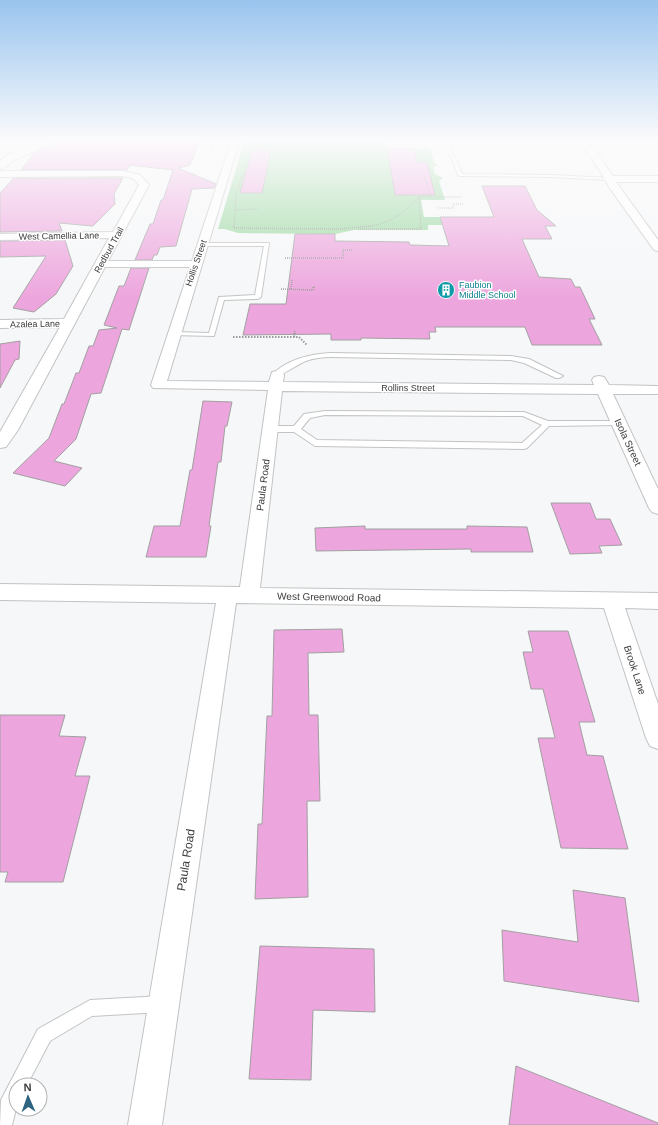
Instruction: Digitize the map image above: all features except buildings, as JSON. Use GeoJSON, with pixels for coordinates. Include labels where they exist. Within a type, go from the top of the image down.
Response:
{"type":"FeatureCollection","features":[{"type":"Feature","properties":{"kind":"street","name":"Redbud Trail"},"geometry":{"type":"LineString","coordinates":[[0,443],[10,430],[139,194]]}},
{"type":"Feature","properties":{"kind":"street","name":"Hollis Street"},"geometry":{"type":"LineString","coordinates":[[160,378],[219,194]]}},
{"type":"Feature","properties":{"kind":"street"},"geometry":{"type":"LineString","coordinates":[[619,194],[658,248]]}},
{"type":"Feature","properties":{"kind":"street","name":"West Camellia Lane"},"geometry":{"type":"LineString","coordinates":[[0,237],[118,235]]}},
{"type":"Feature","properties":{"kind":"street"},"geometry":{"type":"LineString","coordinates":[[101,264],[196,264]]}},
{"type":"Feature","properties":{"kind":"street","name":"Azalea Lane"},"geometry":{"type":"LineString","coordinates":[[0,324],[69,323]]}},
{"type":"Feature","properties":{"kind":"street","name":"Rollins Street"},"geometry":{"type":"LineString","coordinates":[[276,380],[558,376],[658,390]]}},
{"type":"Feature","properties":{"kind":"street","name":"Rollins Street"},"geometry":{"type":"LineString","coordinates":[[160,378],[601,383],[658,377]]}},
{"type":"Feature","properties":{"kind":"street","name":"Paula Road"},"geometry":{"type":"LineString","coordinates":[[145,1125],[164,1004],[238,596],[271,429],[276,380]]}},
{"type":"Feature","properties":{"kind":"street","name":"Isola Street"},"geometry":{"type":"LineString","coordinates":[[601,383],[658,508]]}},
{"type":"Feature","properties":{"kind":"street","name":"West Greenwood Road"},"geometry":{"type":"LineString","coordinates":[[0,592],[658,601]]}},
{"type":"Feature","properties":{"kind":"street","name":"Brook Lane"},"geometry":{"type":"LineString","coordinates":[[612,601],[658,738]]}},
{"type":"Feature","properties":{"kind":"lane"},"geometry":{"type":"LineString","coordinates":[[173,334],[212,334],[221,298],[258,298],[267,244],[203,244]]}},
{"type":"Feature","properties":{"kind":"lane"},"geometry":{"type":"LineString","coordinates":[[276,380],[304,358],[318,355],[510,358],[526,361],[558,376]]}},
{"type":"Feature","properties":{"kind":"lane"},"geometry":{"type":"LineString","coordinates":[[296,429],[308,416],[325,413],[524,414],[547,424],[619,422]]}},
{"type":"Feature","properties":{"kind":"lane"},"geometry":{"type":"LineString","coordinates":[[271,429],[296,429],[315,443],[524,446],[547,424]]}},
{"type":"Feature","properties":{"kind":"lane"},"geometry":{"type":"LineString","coordinates":[[22,1077],[44,1035],[90,1008],[164,1004]]}},
{"type":"Feature","properties":{"kind":"lane"},"geometry":{"type":"LineString","coordinates":[[3,1125],[8,1107]]}},
{"type":"Feature","properties":{"kind":"path"},"geometry":{"type":"LineString","coordinates":[[236,194],[234,228],[421,229],[419,197]]}},
{"type":"Feature","properties":{"kind":"path"},"geometry":{"type":"LineString","coordinates":[[342,229],[366,227],[389,220],[403,213],[419,197],[461,197]]}},
{"type":"Feature","properties":{"kind":"path"},"geometry":{"type":"LineString","coordinates":[[438,207],[453,208],[452,204],[463,204]]}},
{"type":"Feature","properties":{"kind":"path"},"geometry":{"type":"LineString","coordinates":[[235,210],[259,209]]}},
{"type":"Feature","properties":{"kind":"path"},"geometry":{"type":"LineString","coordinates":[[285,258],[343,258],[343,250],[353,250]]}},
{"type":"Feature","properties":{"kind":"path"},"geometry":{"type":"LineString","coordinates":[[292,280],[292,290]]}},
{"type":"Feature","properties":{"kind":"path"},"geometry":{"type":"LineString","coordinates":[[281,289],[313,290],[313,287],[315,287]]}},
{"type":"Feature","properties":{"kind":"path"},"geometry":{"type":"LineString","coordinates":[[294,337],[295,330]]}},
{"type":"Feature","properties":{"kind":"path"},"geometry":{"type":"LineString","coordinates":[[233,337],[299,337],[308,346]]}},
{"type":"Feature","properties":{"kind":"green space"},"geometry":{"type":"Polygon","coordinates":[[[228,194],[443,194],[445,200],[421,200],[424,217],[441,217],[443,225],[428,225],[428,230],[354,230],[335,234],[238,233],[225,229],[218,229],[228,194]]]}},
{"type":"Feature","properties":{"kind":"place","name":"Faubion Middle School"},"geometry":{"type":"Point","coordinates":[446,290]}}]}
